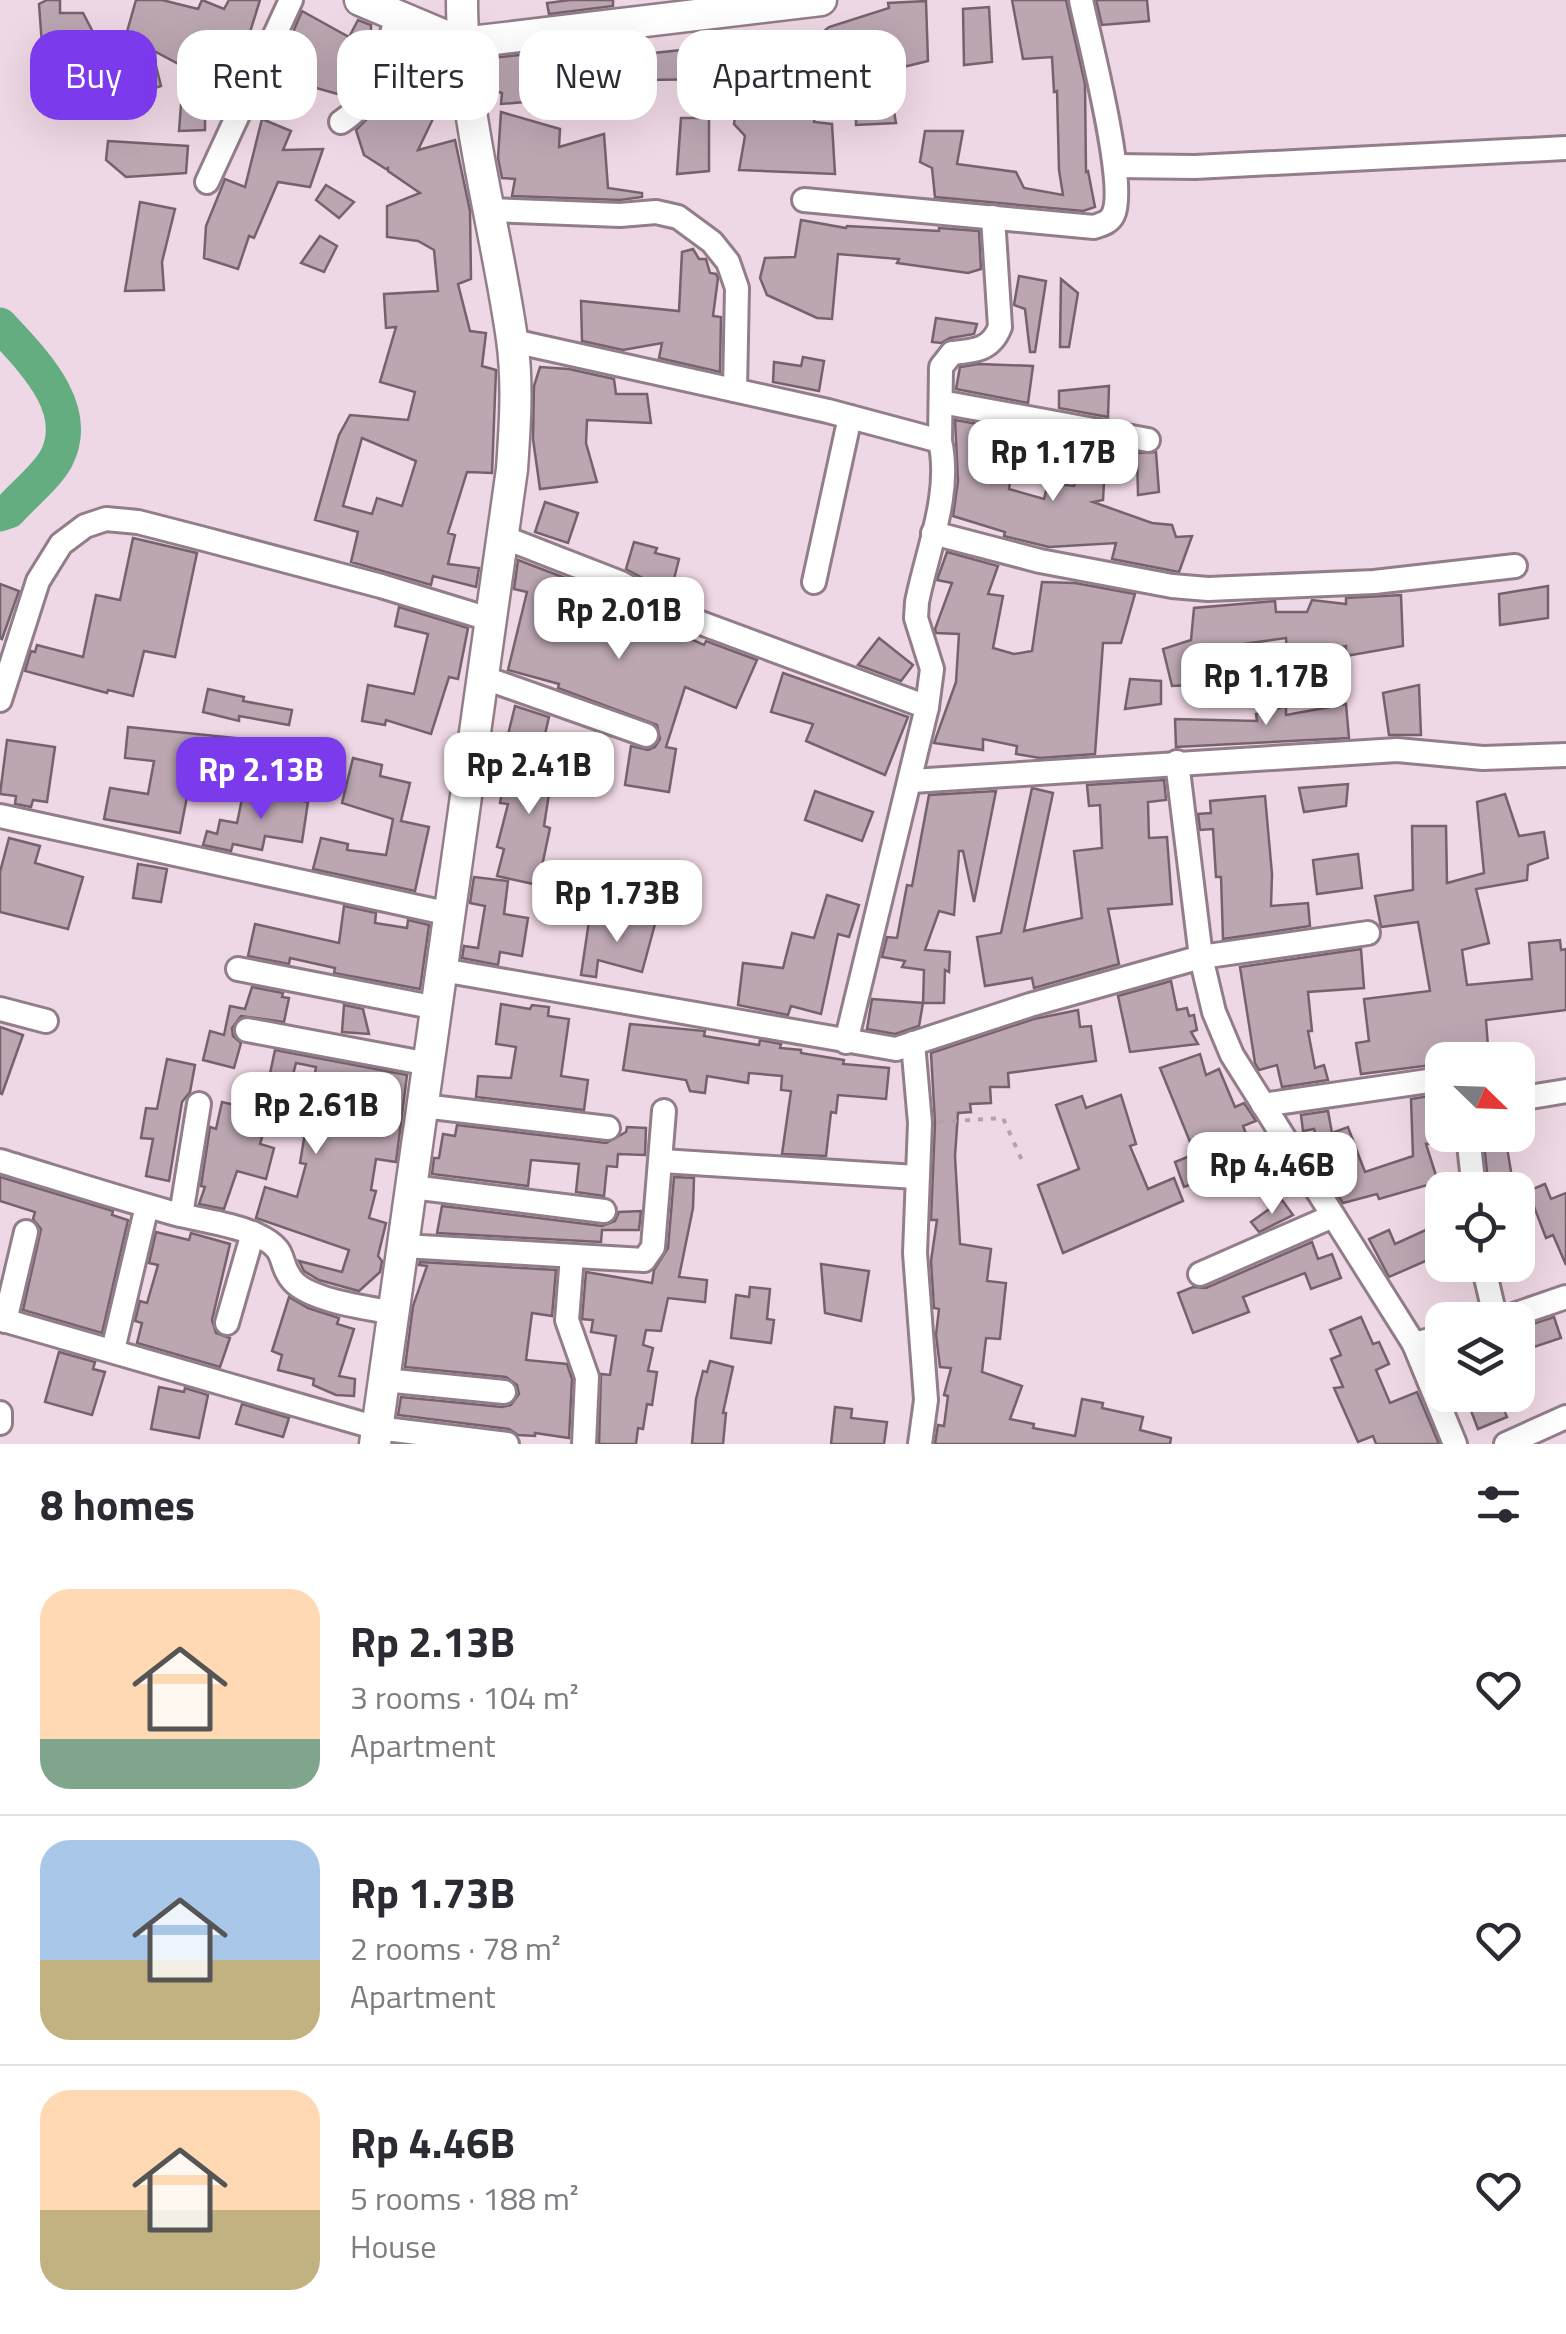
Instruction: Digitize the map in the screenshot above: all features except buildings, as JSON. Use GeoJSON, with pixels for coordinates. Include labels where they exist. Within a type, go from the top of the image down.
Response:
{"type":"FeatureCollection","features":[{"type":"Feature","properties":{"kind":"street"},"geometry":{"type":"LineString","coordinates":[[207,182],[291,0]]}},
{"type":"Feature","properties":{"kind":"street"},"geometry":{"type":"LineString","coordinates":[[360,0],[431,30]]}},
{"type":"Feature","properties":{"kind":"street"},"geometry":{"type":"LineString","coordinates":[[462,0],[462,30]]}},
{"type":"Feature","properties":{"kind":"street"},"geometry":{"type":"LineString","coordinates":[[499,39],[820,0]]}},
{"type":"Feature","properties":{"kind":"street"},"geometry":{"type":"LineString","coordinates":[[804,200],[1094,227],[1107,223],[1115,212],[1115,166],[1081,0]]}},
{"type":"Feature","properties":{"kind":"street"},"geometry":{"type":"LineString","coordinates":[[341,122],[360,110],[370,96],[397,16]]}},
{"type":"Feature","properties":{"kind":"street"},"geometry":{"type":"LineString","coordinates":[[376,1436],[515,430],[512,341],[474,120]]}},
{"type":"Feature","properties":{"kind":"street"},"geometry":{"type":"LineString","coordinates":[[1115,166],[1196,167],[1566,148]]}},
{"type":"Feature","properties":{"kind":"street"},"geometry":{"type":"LineString","coordinates":[[487,210],[620,215],[656,212],[678,217],[712,242],[728,262],[738,302],[735,390]]}},
{"type":"Feature","properties":{"kind":"street"},"geometry":{"type":"LineString","coordinates":[[846,1042],[927,707],[932,669],[916,618],[943,472],[941,367],[952,353],[986,348],[1000,327],[993,218]]}},
{"type":"Feature","properties":{"kind":"street"},"geometry":{"type":"LineString","coordinates":[[512,341],[735,390],[940,441]]}},
{"type":"Feature","properties":{"kind":"street"},"geometry":{"type":"LineString","coordinates":[[940,402],[1148,440]]}},
{"type":"Feature","properties":{"kind":"street"},"geometry":{"type":"LineString","coordinates":[[814,582],[850,417]]}},
{"type":"Feature","properties":{"kind":"street"},"geometry":{"type":"LineString","coordinates":[[1,692],[38,581],[62,544],[85,526],[106,519],[138,522],[204,539],[489,619]]}},
{"type":"Feature","properties":{"kind":"street"},"geometry":{"type":"LineString","coordinates":[[933,533],[1040,561],[1172,586],[1374,582],[1515,566]]}},
{"type":"Feature","properties":{"kind":"street"},"geometry":{"type":"LineString","coordinates":[[503,537],[611,578],[674,613],[927,707]]}},
{"type":"Feature","properties":{"kind":"street"},"geometry":{"type":"LineString","coordinates":[[482,678],[646,735]]}},
{"type":"Feature","properties":{"kind":"street"},"geometry":{"type":"LineString","coordinates":[[912,781],[1397,750],[1482,758],[1566,754]]}},
{"type":"Feature","properties":{"kind":"street"},"geometry":{"type":"LineString","coordinates":[[1178,762],[1201,956],[1214,1012],[1263,1105],[1414,1344],[1455,1444]]}},
{"type":"Feature","properties":{"kind":"street"},"geometry":{"type":"LineString","coordinates":[[0,816],[450,914]]}},
{"type":"Feature","properties":{"kind":"street"},"geometry":{"type":"LineString","coordinates":[[442,970],[896,1049],[1030,1005],[1201,956],[1368,934]]}},
{"type":"Feature","properties":{"kind":"street"},"geometry":{"type":"LineString","coordinates":[[238,970],[437,1008]]}},
{"type":"Feature","properties":{"kind":"street"},"geometry":{"type":"LineString","coordinates":[[0,1009],[46,1021]]}},
{"type":"Feature","properties":{"kind":"street"},"geometry":{"type":"LineString","coordinates":[[248,1030],[429,1064]]}},
{"type":"Feature","properties":{"kind":"street"},"geometry":{"type":"LineString","coordinates":[[913,1043],[920,1123],[914,1253],[926,1400],[920,1444]]}},
{"type":"Feature","properties":{"kind":"street"},"geometry":{"type":"LineString","coordinates":[[1263,1105],[1425,1081]]}},
{"type":"Feature","properties":{"kind":"street"},"geometry":{"type":"LineString","coordinates":[[1535,1097],[1566,1093]]}},
{"type":"Feature","properties":{"kind":"street"},"geometry":{"type":"LineString","coordinates":[[181,1216],[199,1104]]}},
{"type":"Feature","properties":{"kind":"street"},"geometry":{"type":"LineString","coordinates":[[423,1106],[608,1128]]}},
{"type":"Feature","properties":{"kind":"street"},"geometry":{"type":"LineString","coordinates":[[404,1246],[644,1260],[650,1255],[664,1111]]}},
{"type":"Feature","properties":{"kind":"street"},"geometry":{"type":"LineString","coordinates":[[0,1161],[253,1234],[282,1253],[293,1281],[302,1287],[354,1305],[395,1313]]}},
{"type":"Feature","properties":{"kind":"street"},"geometry":{"type":"LineString","coordinates":[[662,1161],[916,1177]]}},
{"type":"Feature","properties":{"kind":"street"},"geometry":{"type":"LineString","coordinates":[[412,1187],[604,1212]]}},
{"type":"Feature","properties":{"kind":"street"},"geometry":{"type":"LineString","coordinates":[[114,1350],[147,1206]]}},
{"type":"Feature","properties":{"kind":"street"},"geometry":{"type":"LineString","coordinates":[[1200,1274],[1333,1216]]}},
{"type":"Feature","properties":{"kind":"street"},"geometry":{"type":"LineString","coordinates":[[26,1232],[3,1320],[114,1350],[376,1436],[507,1444]]}},
{"type":"Feature","properties":{"kind":"street"},"geometry":{"type":"LineString","coordinates":[[226,1324],[253,1234]]}},
{"type":"Feature","properties":{"kind":"street"},"geometry":{"type":"LineString","coordinates":[[572,1256],[567,1320],[587,1376],[584,1444]]}},
{"type":"Feature","properties":{"kind":"street"},"geometry":{"type":"LineString","coordinates":[[1535,1307],[1566,1297]]}},
{"type":"Feature","properties":{"kind":"street"},"geometry":{"type":"LineString","coordinates":[[1414,1344],[1425,1341]]}},
{"type":"Feature","properties":{"kind":"street"},"geometry":{"type":"LineString","coordinates":[[384,1380],[504,1392]]}},
{"type":"Feature","properties":{"kind":"street"},"geometry":{"type":"LineString","coordinates":[[0,1413],[0,1422]]}},
{"type":"Feature","properties":{"kind":"street"},"geometry":{"type":"LineString","coordinates":[[1506,1444],[1566,1417]]}},
{"type":"Feature","properties":{"kind":"path"},"geometry":{"type":"LineString","coordinates":[[920,1123],[1003,1118],[1024,1165]]}},
{"type":"Feature","properties":{"kind":"waterway"},"geometry":{"type":"LineString","coordinates":[[0,325],[50,386],[63,421],[63,440],[52,466],[9,511],[0,514]]}}]}
